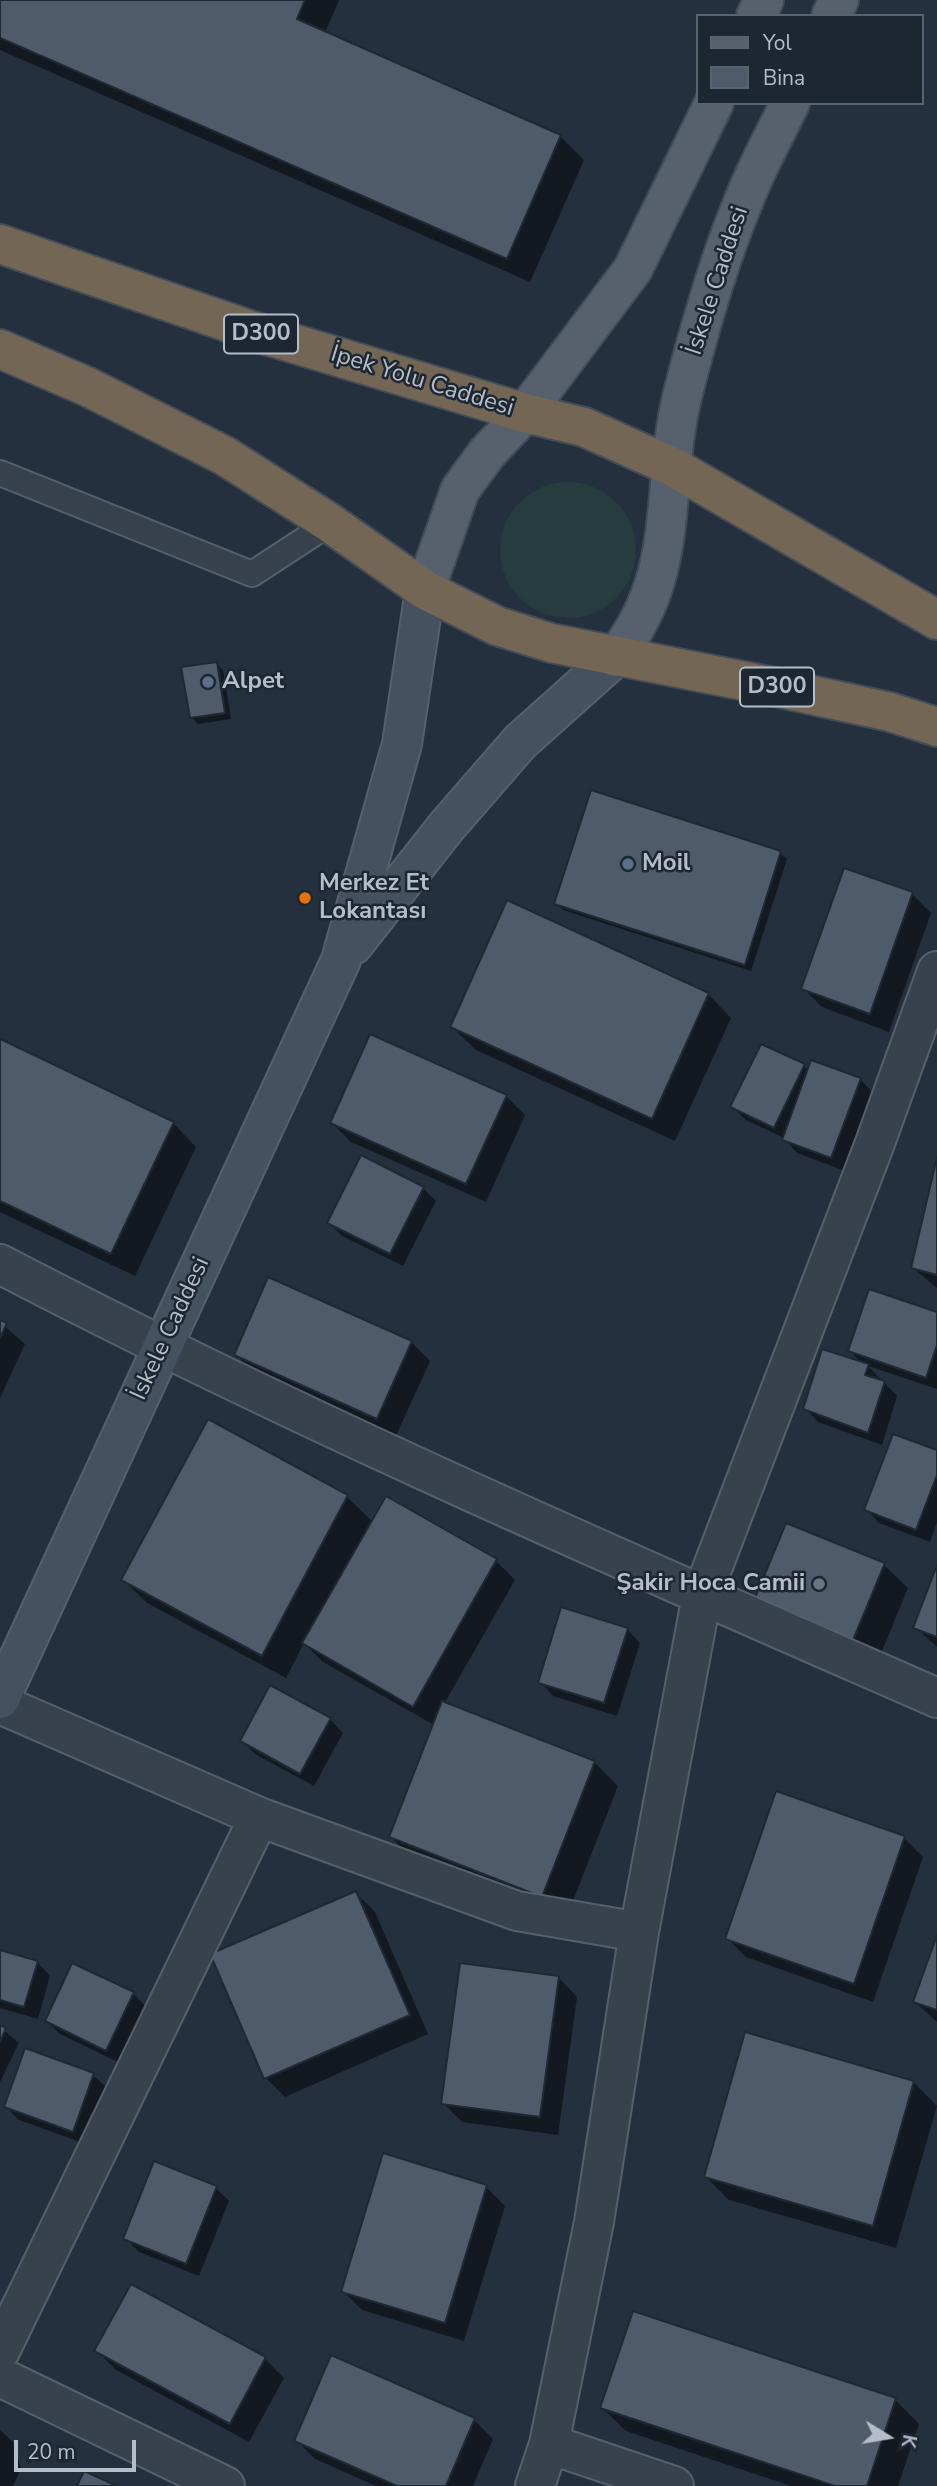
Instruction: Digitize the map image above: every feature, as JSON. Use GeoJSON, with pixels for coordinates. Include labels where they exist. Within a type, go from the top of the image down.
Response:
{"type":"FeatureCollection","features":[{"type":"Feature","properties":{"kind":"highway","name":"İpek Yolu Caddesi"},"geometry":{"type":"LineString","coordinates":[[0,244],[265,335],[525,413]]}},
{"type":"Feature","properties":{"kind":"highway"},"geometry":{"type":"LineString","coordinates":[[0,349],[88,387],[225,456],[330,523],[425,590],[497,626],[551,643],[615,657]]}},
{"type":"Feature","properties":{"kind":"highway"},"geometry":{"type":"LineString","coordinates":[[525,413],[584,427],[673,467],[937,620]]}},
{"type":"Feature","properties":{"kind":"highway","name":"D300"},"geometry":{"type":"LineString","coordinates":[[615,657],[775,687],[890,712],[937,727]]}},
{"type":"Feature","properties":{"kind":"main road"},"geometry":{"type":"LineString","coordinates":[[341,960],[402,744],[425,590],[460,490],[487,453],[525,413],[633,269],[713,105]]}},
{"type":"Feature","properties":{"kind":"main road","name":"İskele Caddesi"},"geometry":{"type":"LineString","coordinates":[[673,467],[682,396],[710,296],[742,204],[789,105]]}},
{"type":"Feature","properties":{"kind":"main road"},"geometry":{"type":"LineString","coordinates":[[341,960],[447,825],[520,742],[615,657],[636,631],[655,585],[663,552],[673,467]]}},
{"type":"Feature","properties":{"kind":"main road","name":"İskele Caddesi"},"geometry":{"type":"LineString","coordinates":[[0,1702],[341,960]]}},
{"type":"Feature","properties":{"kind":"street"},"geometry":{"type":"LineString","coordinates":[[535,2486],[549,2444],[594,2222],[639,1932],[702,1595],[875,1143],[937,971]]}},
{"type":"Feature","properties":{"kind":"street"},"geometry":{"type":"LineString","coordinates":[[0,1264],[161,1348],[702,1595],[937,1698]]}},
{"type":"Feature","properties":{"kind":"street"},"geometry":{"type":"LineString","coordinates":[[0,1702],[259,1817],[517,1911],[639,1932]]}},
{"type":"Feature","properties":{"kind":"street"},"geometry":{"type":"LineString","coordinates":[[0,2351],[259,1817]]}},
{"type":"Feature","properties":{"kind":"street"},"geometry":{"type":"LineString","coordinates":[[0,2377],[225,2486]]}},
{"type":"Feature","properties":{"kind":"street"},"geometry":{"type":"LineString","coordinates":[[549,2444],[674,2486]]}},
{"type":"Feature","properties":{"kind":"lane"},"geometry":{"type":"LineString","coordinates":[[0,473],[252,574],[330,523]]}},
{"type":"Feature","properties":{"kind":"green space"},"geometry":{"type":"Polygon","coordinates":[[[568,482],[594,487],[616,502],[631,524],[636,550],[631,576],[616,598],[594,613],[568,618],[542,613],[520,598],[505,576],[500,550],[505,524],[520,502],[542,487],[568,482]]]}},
{"type":"Feature","properties":{"kind":"building"},"geometry":{"type":"Polygon","coordinates":[[[0,0],[305,0],[297,19],[561,135],[507,259],[0,38],[0,0]]]}},
{"type":"Feature","properties":{"kind":"building"},"geometry":{"type":"Polygon","coordinates":[[[217,662],[225,713],[190,718],[181,667],[217,662]]]}},
{"type":"Feature","properties":{"kind":"building"},"geometry":{"type":"Polygon","coordinates":[[[591,790],[781,851],[745,965],[554,904],[591,790]]]}},
{"type":"Feature","properties":{"kind":"building"},"geometry":{"type":"Polygon","coordinates":[[[844,868],[913,892],[870,1014],[801,989],[844,868]]]}},
{"type":"Feature","properties":{"kind":"building"},"geometry":{"type":"Polygon","coordinates":[[[507,900],[709,993],[652,1119],[450,1027],[507,900]]]}},
{"type":"Feature","properties":{"kind":"building"},"geometry":{"type":"Polygon","coordinates":[[[370,1034],[507,1095],[466,1184],[330,1123],[370,1034]]]}},
{"type":"Feature","properties":{"kind":"building"},"geometry":{"type":"Polygon","coordinates":[[[0,1039],[174,1122],[111,1254],[0,1201],[0,1039]]]}},
{"type":"Feature","properties":{"kind":"building"},"geometry":{"type":"Polygon","coordinates":[[[761,1044],[805,1064],[774,1128],[730,1107],[761,1044]]]}},
{"type":"Feature","properties":{"kind":"building"},"geometry":{"type":"Polygon","coordinates":[[[811,1060],[861,1078],[831,1158],[782,1140],[811,1060]]]}},
{"type":"Feature","properties":{"kind":"building"},"geometry":{"type":"Polygon","coordinates":[[[361,1155],[424,1187],[390,1254],[327,1223],[361,1155]]]}},
{"type":"Feature","properties":{"kind":"building"},"geometry":{"type":"Polygon","coordinates":[[[937,1157],[937,1275],[911,1268],[937,1157]]]}},
{"type":"Feature","properties":{"kind":"building"},"geometry":{"type":"Polygon","coordinates":[[[268,1277],[412,1341],[377,1419],[234,1355],[268,1277]]]}},
{"type":"Feature","properties":{"kind":"building"},"geometry":{"type":"Polygon","coordinates":[[[869,1289],[937,1312],[937,1345],[926,1378],[848,1351],[869,1289]]]}},
{"type":"Feature","properties":{"kind":"building"},"geometry":{"type":"Polygon","coordinates":[[[0,1320],[7,1323],[0,1338],[0,1320]]]}},
{"type":"Feature","properties":{"kind":"building"},"geometry":{"type":"Polygon","coordinates":[[[822,1349],[869,1364],[865,1375],[885,1381],[868,1433],[803,1409],[822,1349]]]}},
{"type":"Feature","properties":{"kind":"building"},"geometry":{"type":"Polygon","coordinates":[[[208,1419],[348,1495],[262,1656],[121,1580],[208,1419]]]}},
{"type":"Feature","properties":{"kind":"building"},"geometry":{"type":"Polygon","coordinates":[[[893,1434],[937,1450],[937,1475],[916,1530],[864,1510],[893,1434]]]}},
{"type":"Feature","properties":{"kind":"building"},"geometry":{"type":"Polygon","coordinates":[[[386,1496],[497,1559],[413,1707],[302,1643],[386,1496]]]}},
{"type":"Feature","properties":{"kind":"building","name":"Şakir Hoca Camii"},"geometry":{"type":"Polygon","coordinates":[[[786,1523],[885,1563],[851,1645],[752,1605],[786,1523]]]}},
{"type":"Feature","properties":{"kind":"building"},"geometry":{"type":"Polygon","coordinates":[[[937,1565],[937,1637],[913,1628],[937,1565]]]}},
{"type":"Feature","properties":{"kind":"building"},"geometry":{"type":"Polygon","coordinates":[[[561,1607],[628,1628],[604,1703],[538,1683],[561,1607]]]}},
{"type":"Feature","properties":{"kind":"building"},"geometry":{"type":"Polygon","coordinates":[[[270,1685],[331,1718],[300,1774],[240,1741],[270,1685]]]}},
{"type":"Feature","properties":{"kind":"building"},"geometry":{"type":"Polygon","coordinates":[[[442,1701],[595,1761],[542,1897],[389,1837],[442,1701]]]}},
{"type":"Feature","properties":{"kind":"building"},"geometry":{"type":"Polygon","coordinates":[[[776,1791],[905,1836],[854,1984],[725,1939],[776,1791]]]}},
{"type":"Feature","properties":{"kind":"building"},"geometry":{"type":"Polygon","coordinates":[[[356,1891],[410,2015],[264,2079],[210,1954],[356,1891]]]}},
{"type":"Feature","properties":{"kind":"building"},"geometry":{"type":"Polygon","coordinates":[[[937,1935],[937,2010],[913,2002],[937,1935]]]}},
{"type":"Feature","properties":{"kind":"building"},"geometry":{"type":"Polygon","coordinates":[[[0,1950],[38,1961],[24,2007],[0,2000],[0,1950]]]}},
{"type":"Feature","properties":{"kind":"building"},"geometry":{"type":"Polygon","coordinates":[[[72,1963],[134,1992],[106,2051],[45,2021],[72,1963]]]}},
{"type":"Feature","properties":{"kind":"building"},"geometry":{"type":"Polygon","coordinates":[[[460,1963],[559,1976],[540,2117],[441,2104],[460,1963]]]}},
{"type":"Feature","properties":{"kind":"building"},"geometry":{"type":"Polygon","coordinates":[[[0,2025],[6,2028],[0,2042],[0,2025]]]}},
{"type":"Feature","properties":{"kind":"building"},"geometry":{"type":"Polygon","coordinates":[[[745,2032],[914,2081],[873,2226],[704,2177],[745,2032]]]}},
{"type":"Feature","properties":{"kind":"building"},"geometry":{"type":"Polygon","coordinates":[[[25,2048],[94,2073],[73,2132],[4,2107],[25,2048]]]}},
{"type":"Feature","properties":{"kind":"building"},"geometry":{"type":"Polygon","coordinates":[[[383,2153],[487,2185],[445,2323],[341,2292],[383,2153]]]}},
{"type":"Feature","properties":{"kind":"building"},"geometry":{"type":"Polygon","coordinates":[[[154,2161],[217,2186],[186,2264],[123,2239],[154,2161]]]}},
{"type":"Feature","properties":{"kind":"building"},"geometry":{"type":"Polygon","coordinates":[[[131,2284],[266,2357],[230,2424],[94,2351],[131,2284]]]}},
{"type":"Feature","properties":{"kind":"building"},"geometry":{"type":"Polygon","coordinates":[[[633,2311],[896,2398],[867,2486],[835,2486],[600,2408],[633,2311]]]}},
{"type":"Feature","properties":{"kind":"building"},"geometry":{"type":"Polygon","coordinates":[[[331,2355],[475,2418],[446,2486],[397,2486],[294,2441],[331,2355]]]}},
{"type":"Feature","properties":{"kind":"building"},"geometry":{"type":"Polygon","coordinates":[[[84,2471],[117,2486],[77,2486],[84,2471]]]}},
{"type":"Feature","properties":{"kind":"place","name":"Alpet"},"geometry":{"type":"Point","coordinates":[208,682]}},
{"type":"Feature","properties":{"kind":"place","name":"Moil"},"geometry":{"type":"Point","coordinates":[628,864]}},
{"type":"Feature","properties":{"kind":"place","name":"Merkez Et Lokantası"},"geometry":{"type":"Point","coordinates":[305,898]}},
{"type":"Feature","properties":{"kind":"place","name":"Şakir Hoca Camii"},"geometry":{"type":"Point","coordinates":[819,1584]}}]}
